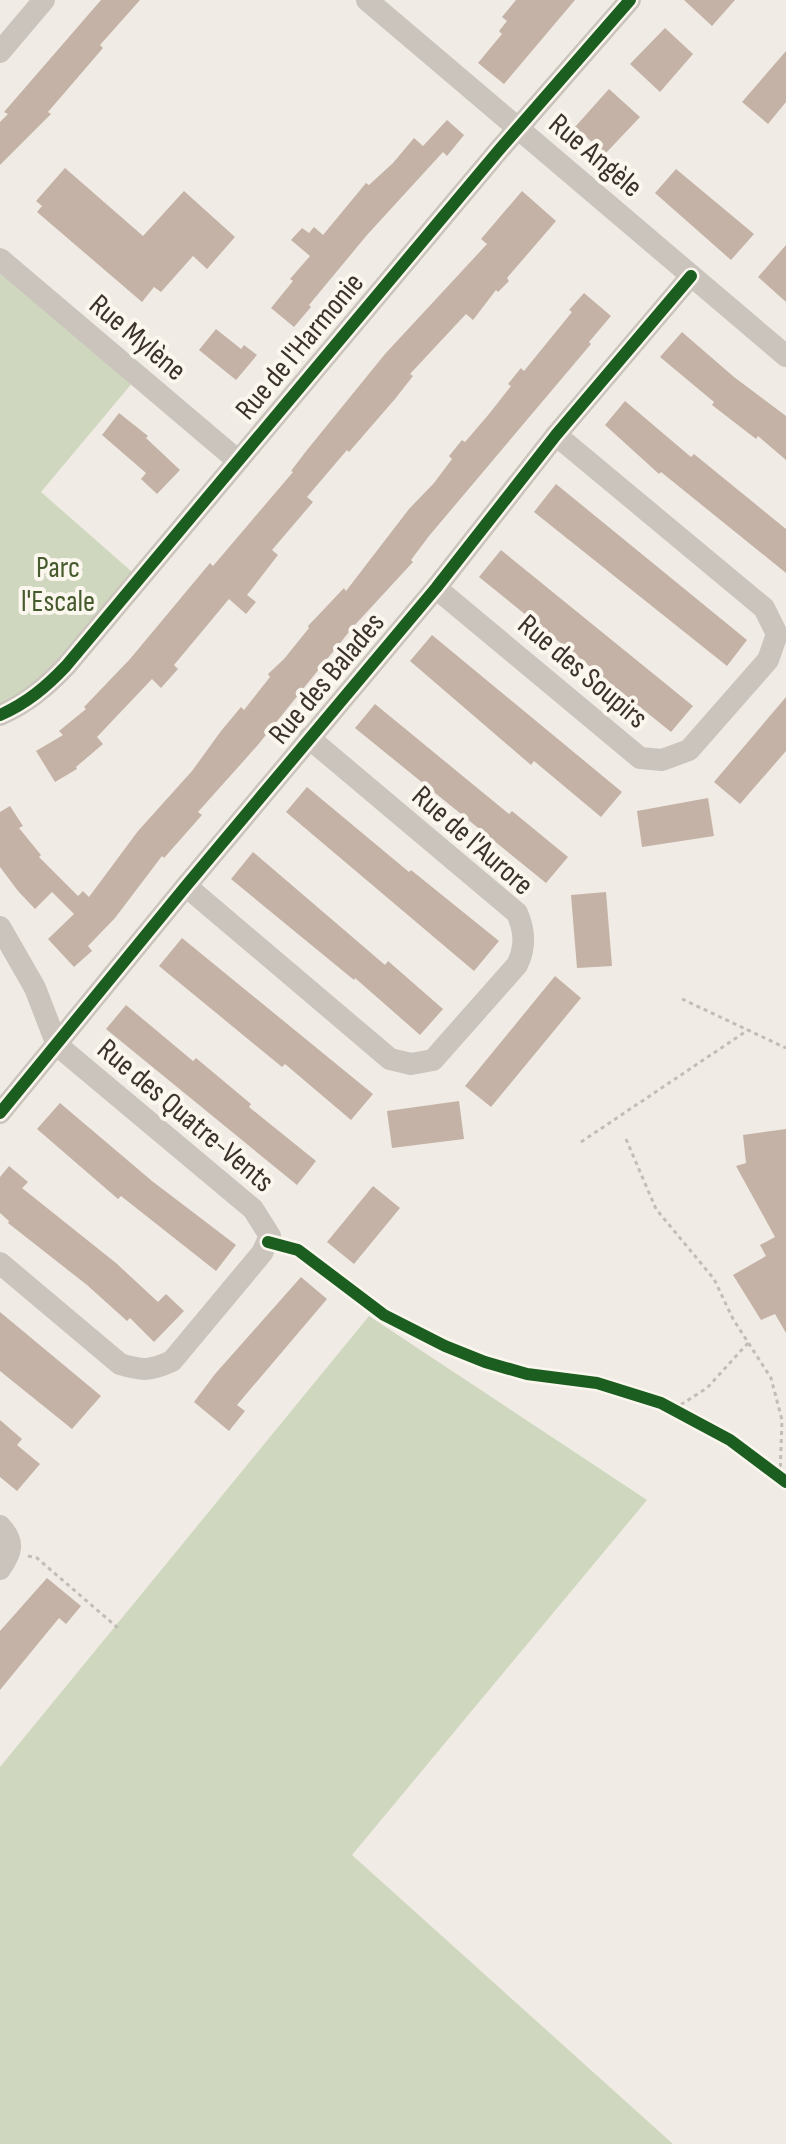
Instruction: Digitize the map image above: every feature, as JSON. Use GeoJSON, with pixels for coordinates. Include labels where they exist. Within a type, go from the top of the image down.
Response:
{"type":"FeatureCollection","features":[{"type":"Feature","properties":{"kind":"street","name":"Rue Angèle"},"geometry":{"type":"LineString","coordinates":[[367,0],[786,356]]}},
{"type":"Feature","properties":{"kind":"street","name":"Rue de l'Harmonie"},"geometry":{"type":"LineString","coordinates":[[0,715],[21,706],[44,689],[66,666],[237,460],[630,0]]}},
{"type":"Feature","properties":{"kind":"street"},"geometry":{"type":"LineString","coordinates":[[0,52],[38,2]]}},
{"type":"Feature","properties":{"kind":"street","name":"Rue Mylène"},"geometry":{"type":"LineString","coordinates":[[0,259],[237,460]]}},
{"type":"Feature","properties":{"kind":"street","name":"Rue des Balades"},"geometry":{"type":"LineString","coordinates":[[0,1113],[436,588],[556,435],[691,276]]}},
{"type":"Feature","properties":{"kind":"street","name":"Rue des Soupirs"},"geometry":{"type":"LineString","coordinates":[[436,588],[640,758],[662,760],[689,750],[768,660],[777,634],[764,608],[556,435]]}},
{"type":"Feature","properties":{"kind":"street","name":"Rue de l'Aurore"},"geometry":{"type":"LineString","coordinates":[[186,886],[390,1059],[411,1064],[433,1060],[517,965],[523,953],[524,929],[517,913],[309,738]]}},
{"type":"Feature","properties":{"kind":"street","name":"Rue des Quatre-Vents"},"geometry":{"type":"LineString","coordinates":[[0,927],[35,988],[57,1045],[253,1209],[270,1236],[262,1253],[172,1361],[140,1371],[120,1364],[0,1263]]}},
{"type":"Feature","properties":{"kind":"street"},"geometry":{"type":"LineString","coordinates":[[0,1526],[10,1538],[6,1560]]}},
{"type":"Feature","properties":{"kind":"path"},"geometry":{"type":"LineString","coordinates":[[682,999],[786,1048]]}},
{"type":"Feature","properties":{"kind":"path"},"geometry":{"type":"LineString","coordinates":[[581,1142],[748,1030]]}},
{"type":"Feature","properties":{"kind":"path"},"geometry":{"type":"LineString","coordinates":[[626,1139],[656,1209],[714,1279],[748,1343],[762,1361],[778,1400],[782,1420],[783,1479]]}},
{"type":"Feature","properties":{"kind":"path"},"geometry":{"type":"LineString","coordinates":[[661,1403],[680,1412],[748,1343]]}},
{"type":"Feature","properties":{"kind":"path"},"geometry":{"type":"LineString","coordinates":[[767,1467],[783,1479]]}},
{"type":"Feature","properties":{"kind":"path"},"geometry":{"type":"LineString","coordinates":[[6,1560],[37,1558],[118,1628]]}},
{"type":"Feature","properties":{"kind":"green space","name":"Parc l'Escale"},"geometry":{"type":"Polygon","coordinates":[[[0,259],[138,376],[41,492],[139,578],[66,666],[0,715],[0,259]]]}},
{"type":"Feature","properties":{"kind":"green space"},"geometry":{"type":"Polygon","coordinates":[[[369,1316],[647,1500],[352,1855],[673,2144],[0,2144],[0,1767],[369,1316]]]}},
{"type":"Feature","properties":{"kind":"building"},"geometry":{"type":"Polygon","coordinates":[[[101,0],[140,0],[100,45],[103,48],[48,112],[51,114],[0,165],[0,122],[8,114],[4,112],[101,0]]]}},
{"type":"Feature","properties":{"kind":"building"},"geometry":{"type":"Polygon","coordinates":[[[516,0],[575,0],[504,84],[478,63],[502,34],[499,31],[507,21],[502,17],[516,0]]]}},
{"type":"Feature","properties":{"kind":"building"},"geometry":{"type":"Polygon","coordinates":[[[684,0],[735,0],[712,26],[684,0]]]}},
{"type":"Feature","properties":{"kind":"building"},"geometry":{"type":"Polygon","coordinates":[[[665,28],[693,54],[660,92],[630,64],[665,28]]]}},
{"type":"Feature","properties":{"kind":"building"},"geometry":{"type":"Polygon","coordinates":[[[786,51],[786,102],[768,124],[742,102],[786,51]]]}},
{"type":"Feature","properties":{"kind":"building"},"geometry":{"type":"Polygon","coordinates":[[[609,89],[640,117],[605,154],[575,127],[609,89]]]}},
{"type":"Feature","properties":{"kind":"building"},"geometry":{"type":"Polygon","coordinates":[[[447,120],[464,135],[447,156],[443,152],[367,235],[294,327],[271,308],[310,256],[291,240],[302,228],[309,233],[314,227],[323,235],[366,183],[369,185],[393,163],[414,138],[423,146],[447,120]]]}},
{"type":"Feature","properties":{"kind":"building"},"geometry":{"type":"Polygon","coordinates":[[[65,168],[143,236],[184,191],[235,237],[207,269],[193,256],[161,292],[154,287],[142,302],[37,212],[42,206],[36,201],[65,168]]]}},
{"type":"Feature","properties":{"kind":"building"},"geometry":{"type":"Polygon","coordinates":[[[676,169],[754,234],[731,260],[655,193],[676,169]]]}},
{"type":"Feature","properties":{"kind":"building"},"geometry":{"type":"Polygon","coordinates":[[[522,191],[556,221],[507,278],[509,281],[498,292],[496,290],[473,320],[466,314],[410,374],[413,376],[395,399],[307,497],[313,502],[272,550],[278,555],[247,595],[256,602],[246,614],[229,599],[174,665],[178,669],[161,688],[152,679],[97,737],[103,744],[77,769],[55,782],[36,751],[63,735],[59,731],[86,709],[84,707],[130,659],[210,563],[213,566],[293,472],[307,450],[385,354],[487,244],[481,239],[522,191]]]}},
{"type":"Feature","properties":{"kind":"building"},"geometry":{"type":"Polygon","coordinates":[[[786,245],[786,302],[758,277],[786,245]]]}},
{"type":"Feature","properties":{"kind":"building"},"geometry":{"type":"Polygon","coordinates":[[[584,293],[611,316],[589,342],[591,344],[429,536],[411,560],[413,562],[353,627],[257,746],[198,812],[202,815],[164,858],[162,856],[115,918],[88,946],[92,951],[74,967],[48,939],[74,914],[52,892],[35,909],[0,867],[0,812],[10,806],[23,826],[19,828],[41,855],[39,857],[78,896],[83,891],[89,897],[138,831],[192,771],[241,707],[244,710],[270,677],[268,674],[284,659],[308,626],[344,588],[346,591],[409,509],[434,483],[452,459],[449,456],[489,414],[511,386],[508,384],[521,368],[524,371],[584,293]]]}},
{"type":"Feature","properties":{"kind":"building"},"geometry":{"type":"Polygon","coordinates":[[[216,329],[241,349],[244,345],[257,355],[236,380],[199,350],[216,329]]]}},
{"type":"Feature","properties":{"kind":"building"},"geometry":{"type":"Polygon","coordinates":[[[682,332],[786,416],[786,460],[758,436],[756,439],[712,405],[714,402],[660,357],[682,332]]]}},
{"type":"Feature","properties":{"kind":"building"},"geometry":{"type":"Polygon","coordinates":[[[625,401],[691,457],[694,454],[786,529],[786,573],[661,472],[659,474],[605,425],[625,401]]]}},
{"type":"Feature","properties":{"kind":"building"},"geometry":{"type":"Polygon","coordinates":[[[119,413],[148,436],[146,438],[180,470],[157,494],[141,479],[146,473],[102,435],[119,413]]]}},
{"type":"Feature","properties":{"kind":"building"},"geometry":{"type":"Polygon","coordinates":[[[556,484],[747,640],[727,666],[534,512],[556,484]]]}},
{"type":"Feature","properties":{"kind":"building"},"geometry":{"type":"Polygon","coordinates":[[[501,550],[693,706],[671,732],[479,577],[501,550]]]}},
{"type":"Feature","properties":{"kind":"building"},"geometry":{"type":"Polygon","coordinates":[[[432,635],[622,792],[601,817],[534,761],[531,765],[410,661],[432,635]]]}},
{"type":"Feature","properties":{"kind":"building"},"geometry":{"type":"Polygon","coordinates":[[[786,697],[786,751],[740,804],[714,782],[786,697]]]}},
{"type":"Feature","properties":{"kind":"building"},"geometry":{"type":"Polygon","coordinates":[[[375,704],[509,814],[512,811],[568,857],[546,883],[355,728],[375,704]]]}},
{"type":"Feature","properties":{"kind":"building"},"geometry":{"type":"Polygon","coordinates":[[[307,787],[409,872],[411,870],[499,941],[474,971],[286,812],[307,787]]]}},
{"type":"Feature","properties":{"kind":"building"},"geometry":{"type":"Polygon","coordinates":[[[708,798],[714,836],[642,847],[637,811],[708,798]]]}},
{"type":"Feature","properties":{"kind":"building"},"geometry":{"type":"Polygon","coordinates":[[[253,852],[385,965],[388,961],[443,1009],[420,1035],[355,978],[231,879],[253,852]]]}},
{"type":"Feature","properties":{"kind":"building"},"geometry":{"type":"Polygon","coordinates":[[[606,892],[612,966],[577,968],[571,895],[606,892]]]}},
{"type":"Feature","properties":{"kind":"building"},"geometry":{"type":"Polygon","coordinates":[[[182,938],[373,1094],[351,1120],[159,966],[182,938]]]}},
{"type":"Feature","properties":{"kind":"building"},"geometry":{"type":"Polygon","coordinates":[[[555,976],[581,998],[491,1107],[465,1086],[555,976]]]}},
{"type":"Feature","properties":{"kind":"building"},"geometry":{"type":"Polygon","coordinates":[[[126,1005],[193,1061],[196,1058],[251,1104],[249,1107],[316,1161],[297,1185],[106,1029],[126,1005]]]}},
{"type":"Feature","properties":{"kind":"building"},"geometry":{"type":"Polygon","coordinates":[[[459,1101],[464,1139],[392,1148],[387,1111],[459,1101]]]}},
{"type":"Feature","properties":{"kind":"building"},"geometry":{"type":"Polygon","coordinates":[[[60,1103],[152,1181],[236,1245],[216,1271],[121,1196],[118,1199],[37,1129],[60,1103]]]}},
{"type":"Feature","properties":{"kind":"building"},"geometry":{"type":"Polygon","coordinates":[[[786,1129],[786,1333],[775,1314],[761,1320],[733,1275],[766,1256],[760,1245],[775,1237],[736,1166],[746,1163],[743,1135],[786,1129]]]}},
{"type":"Feature","properties":{"kind":"building"},"geometry":{"type":"Polygon","coordinates":[[[9,1166],[28,1182],[22,1188],[116,1263],[158,1302],[166,1294],[184,1311],[154,1342],[130,1318],[127,1321],[8,1223],[0,1213],[0,1177],[9,1166]]]}},
{"type":"Feature","properties":{"kind":"building"},"geometry":{"type":"Polygon","coordinates":[[[373,1186],[400,1208],[354,1264],[327,1242],[373,1186]]]}},
{"type":"Feature","properties":{"kind":"building"},"geometry":{"type":"Polygon","coordinates":[[[301,1277],[327,1299],[237,1405],[245,1411],[229,1431],[194,1402],[301,1277]]]}},
{"type":"Feature","properties":{"kind":"building"},"geometry":{"type":"Polygon","coordinates":[[[0,1312],[101,1396],[72,1429],[0,1371],[0,1312]]]}},
{"type":"Feature","properties":{"kind":"building"},"geometry":{"type":"Polygon","coordinates":[[[0,1420],[22,1439],[17,1445],[40,1464],[17,1491],[0,1477],[0,1420]]]}},
{"type":"Feature","properties":{"kind":"building"},"geometry":{"type":"Polygon","coordinates":[[[47,1578],[81,1606],[66,1624],[59,1618],[0,1690],[0,1631],[47,1578]]]}},
{"type":"Feature","properties":{"kind":"cycle path"},"geometry":{"type":"LineString","coordinates":[[0,715],[36,694],[66,666],[499,150],[630,0]]}},
{"type":"Feature","properties":{"kind":"cycle path"},"geometry":{"type":"LineString","coordinates":[[0,1113],[436,588],[556,435],[691,276]]}},
{"type":"Feature","properties":{"kind":"cycle path"},"geometry":{"type":"LineString","coordinates":[[268,1242],[298,1250],[384,1315],[445,1346],[527,1374],[597,1383],[661,1403],[730,1440],[786,1482]]}}]}
